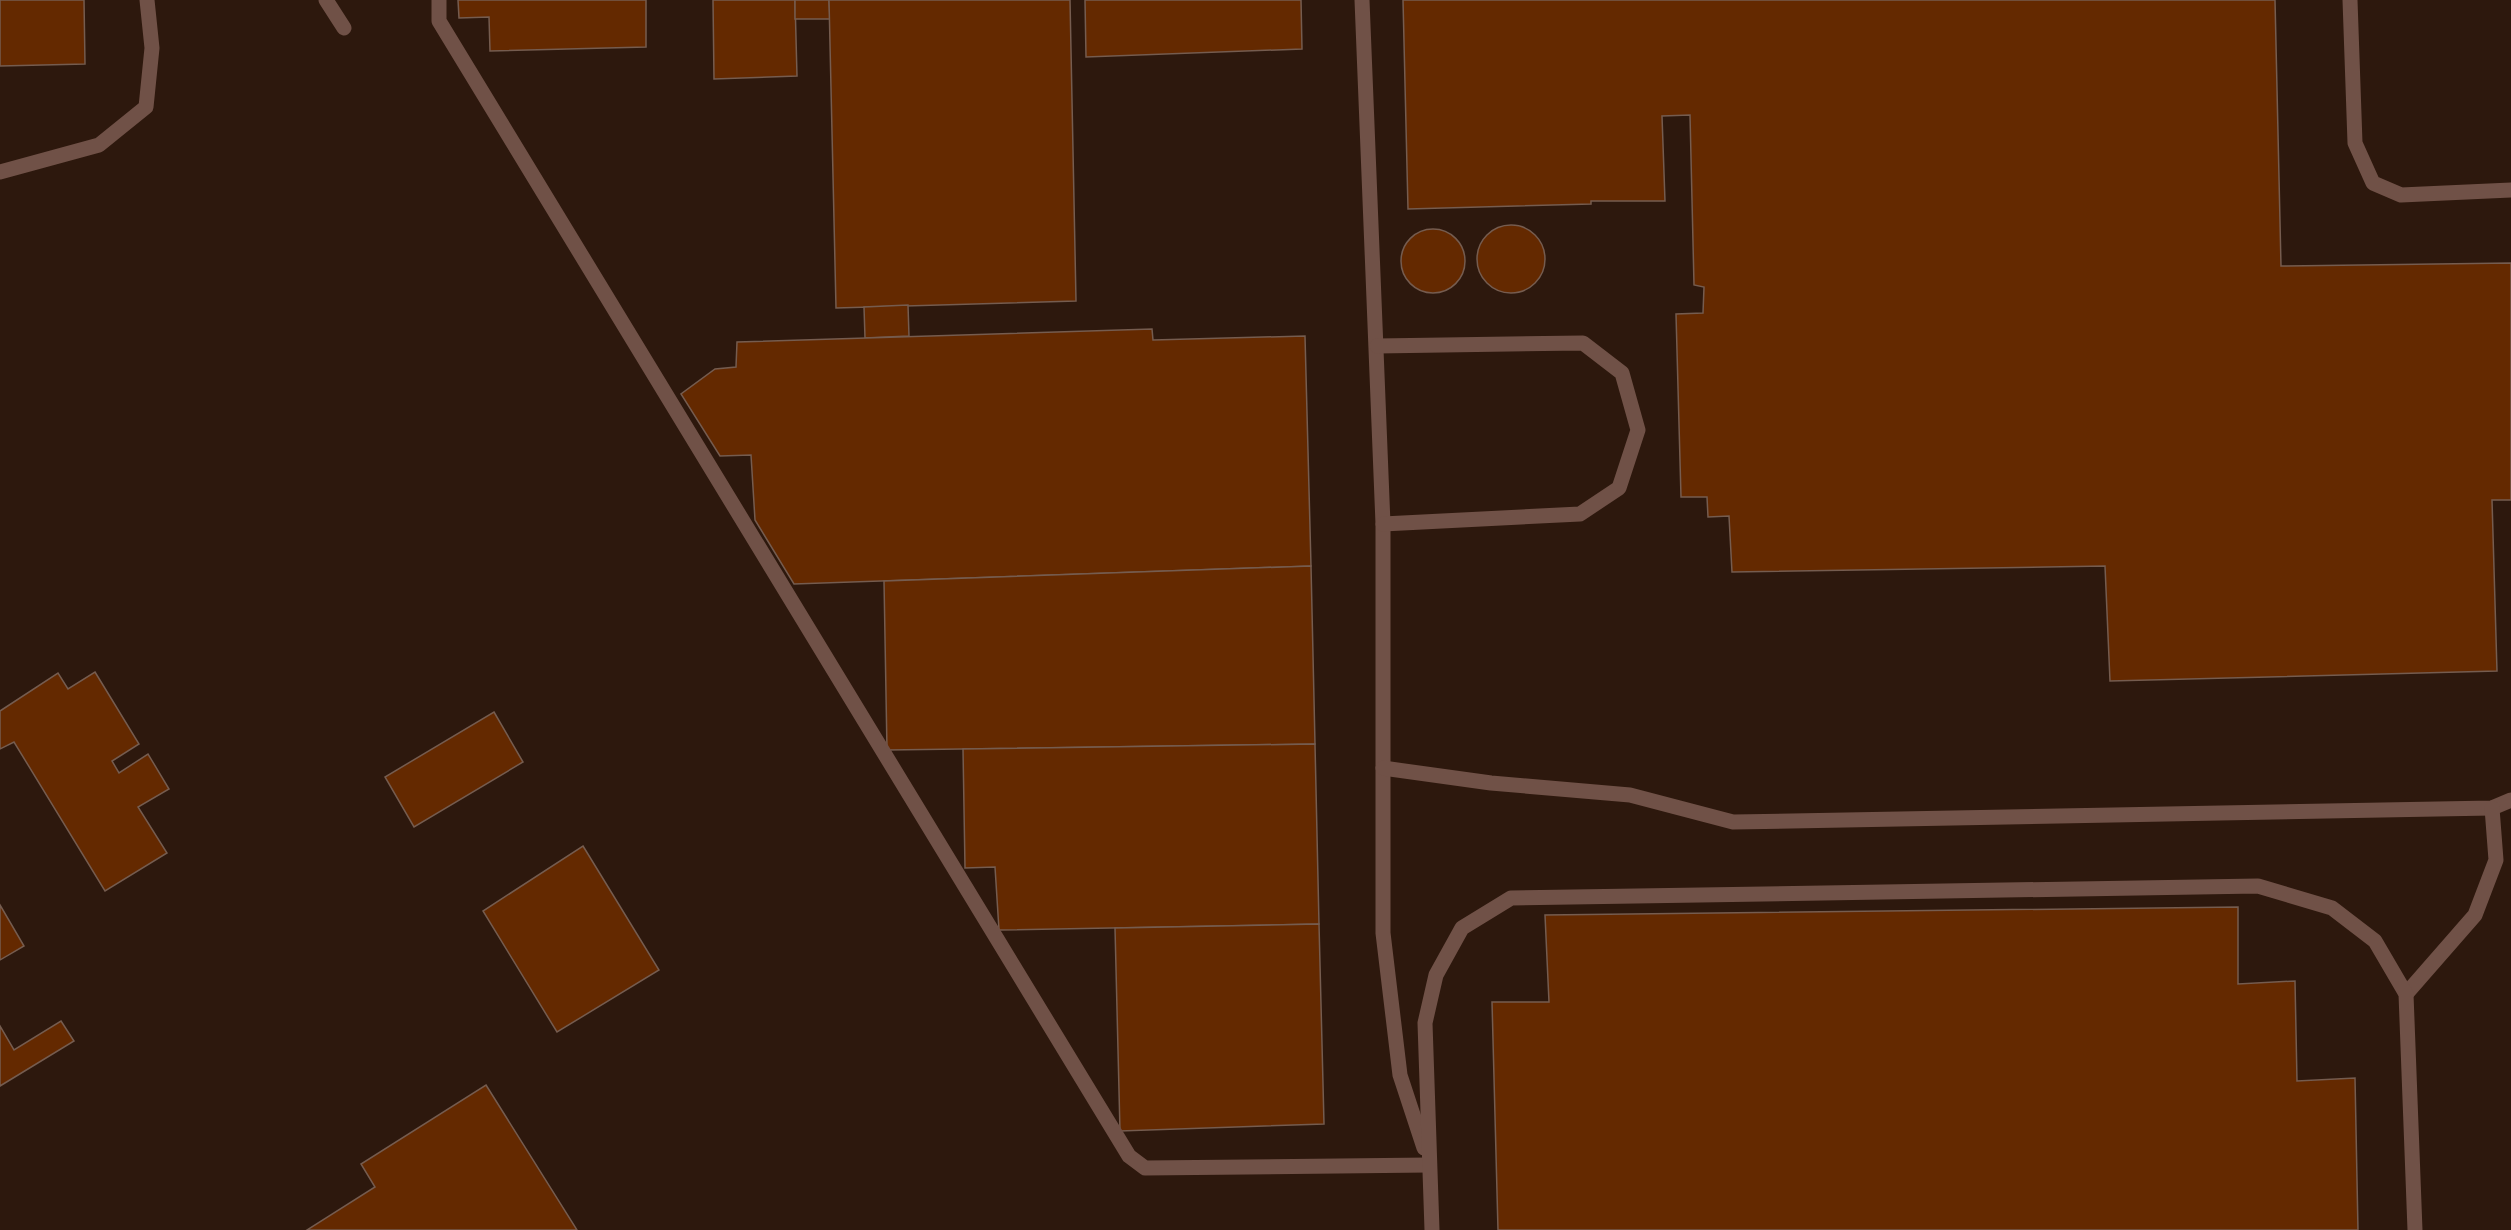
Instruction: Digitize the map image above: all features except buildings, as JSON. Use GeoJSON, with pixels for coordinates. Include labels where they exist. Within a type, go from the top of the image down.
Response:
{"type":"FeatureCollection","features":[{"type":"Feature","properties":{"kind":"lane"},"geometry":{"type":"LineString","coordinates":[[0,172],[99,145],[146,107],[152,48],[147,0]]}},
{"type":"Feature","properties":{"kind":"lane"},"geometry":{"type":"LineString","coordinates":[[326,0],[344,28]]}},
{"type":"Feature","properties":{"kind":"lane"},"geometry":{"type":"LineString","coordinates":[[439,0],[439,21],[1129,1156],[1145,1168],[1429,1165]]}},
{"type":"Feature","properties":{"kind":"lane"},"geometry":{"type":"LineString","coordinates":[[1362,0],[1383,524],[1383,933],[1400,1075],[1429,1165]]}},
{"type":"Feature","properties":{"kind":"lane"},"geometry":{"type":"LineString","coordinates":[[2350,0],[2355,144],[2373,183],[2401,195],[2511,190]]}},
{"type":"Feature","properties":{"kind":"lane"},"geometry":{"type":"LineString","coordinates":[[1377,346],[1583,343],[1622,374],[1638,430],[1619,488],[1580,514],[1383,524]]}},
{"type":"Feature","properties":{"kind":"lane"},"geometry":{"type":"LineString","coordinates":[[1383,768],[1491,783],[1630,795],[1733,822],[2492,808],[2511,800]]}},
{"type":"Feature","properties":{"kind":"lane"},"geometry":{"type":"LineString","coordinates":[[2406,993],[2475,915],[2496,860],[2492,808]]}},
{"type":"Feature","properties":{"kind":"lane"},"geometry":{"type":"LineString","coordinates":[[1432,1230],[1425,1023],[1436,975],[1462,927],[1511,898],[2258,886],[2332,908],[2375,940],[2406,993],[2415,1230]]}}]}
